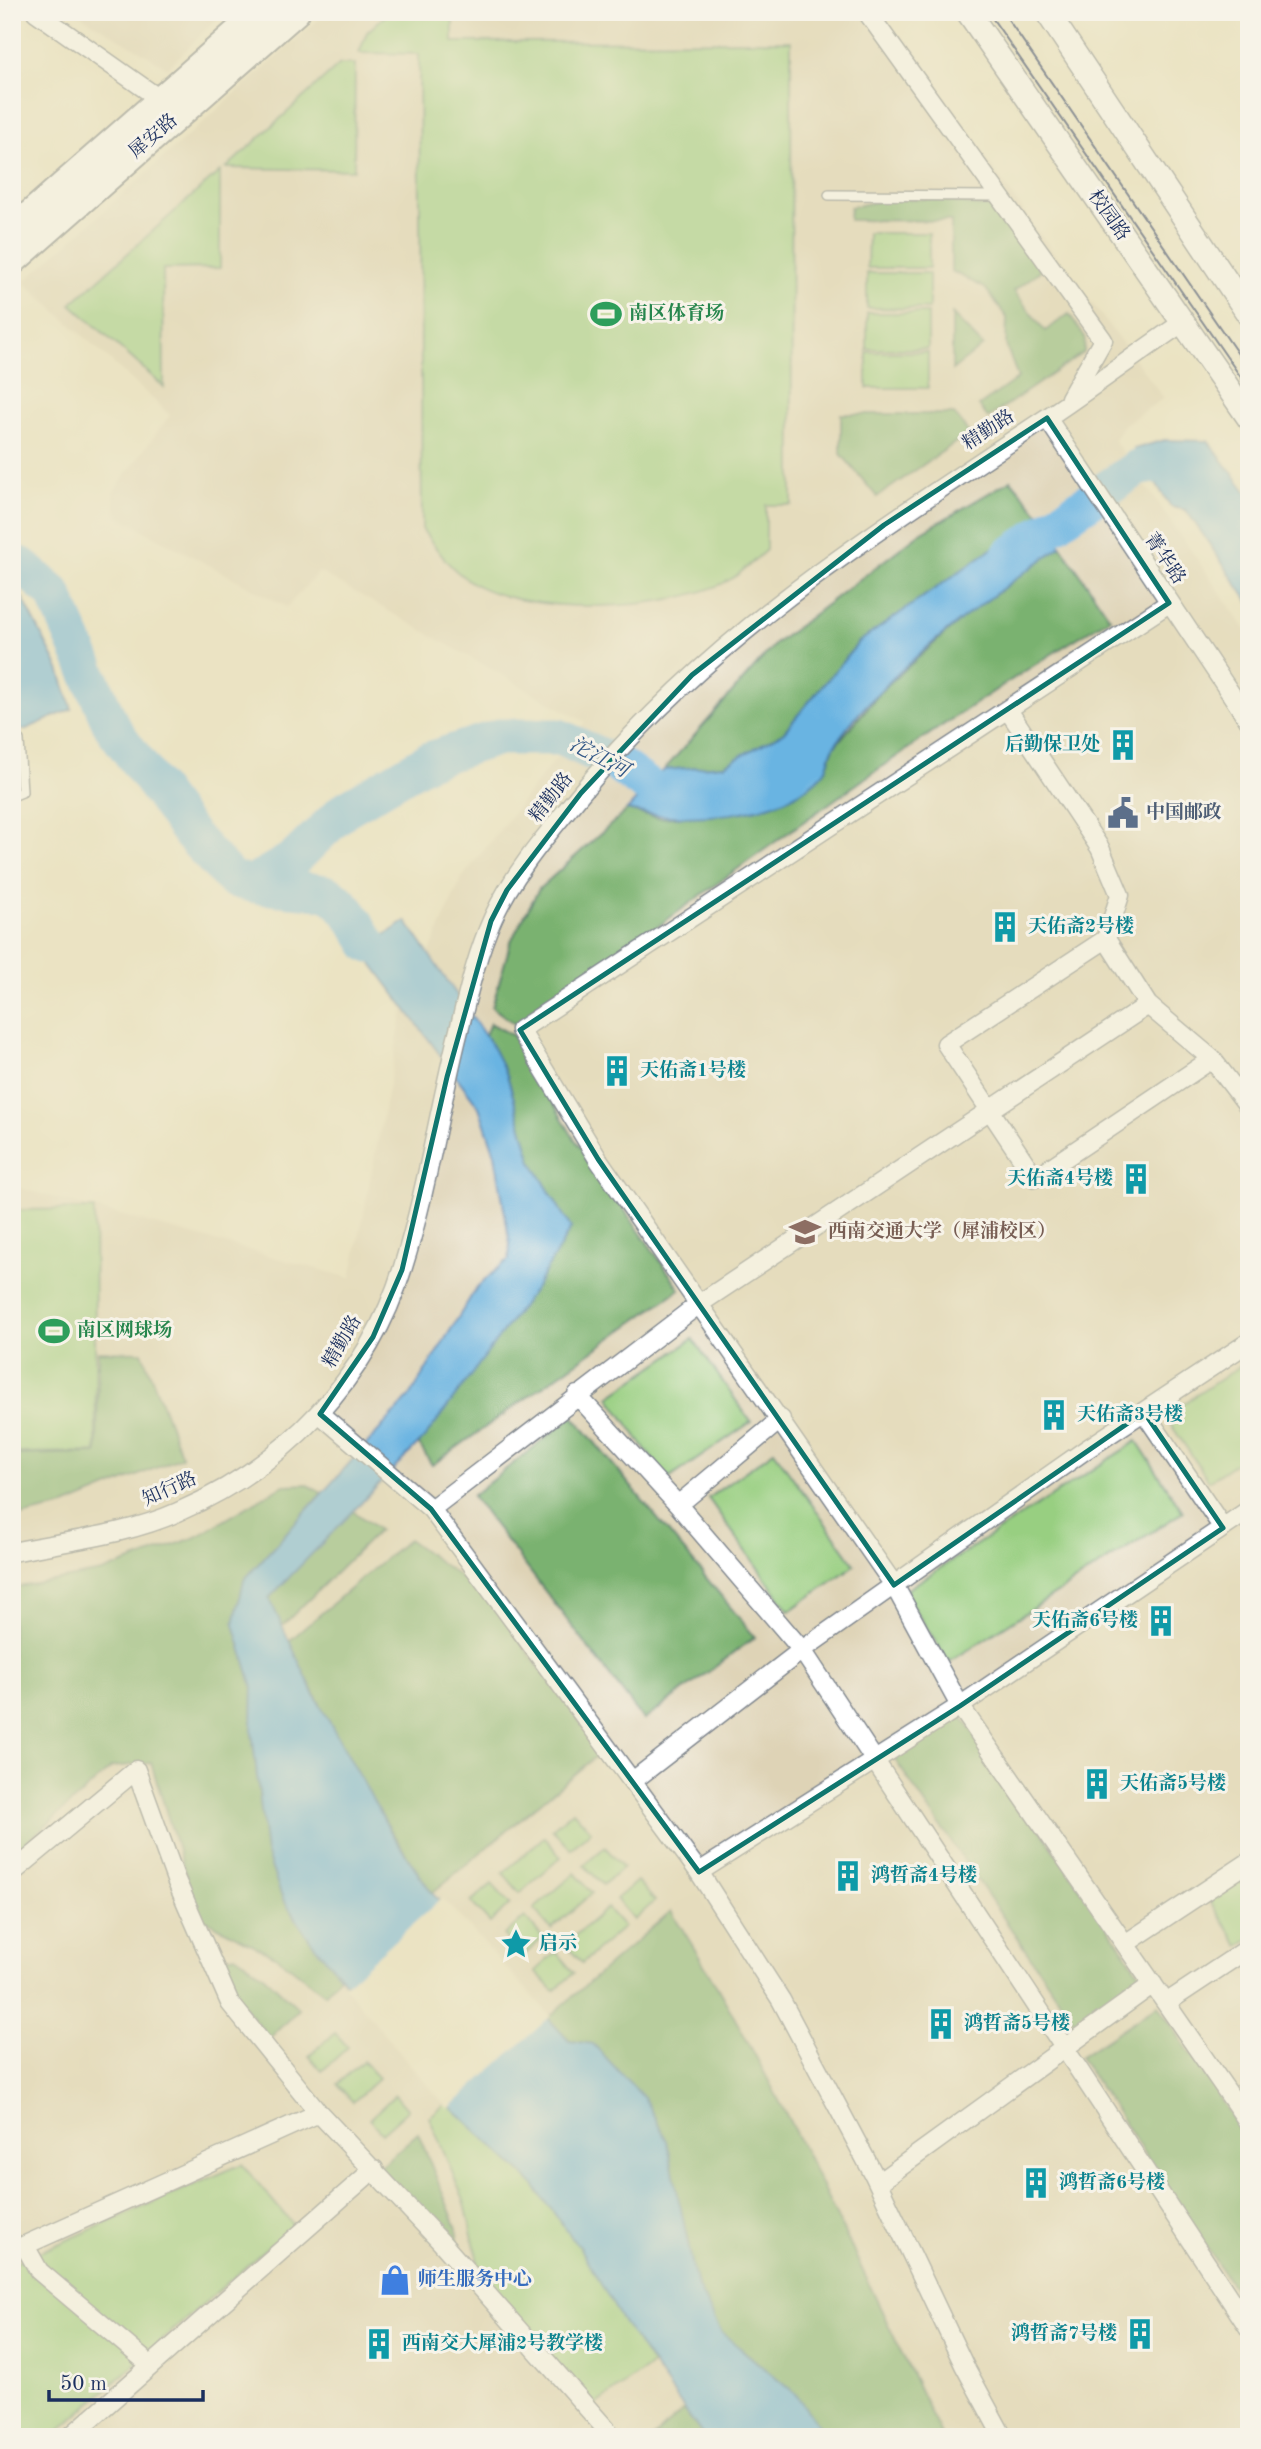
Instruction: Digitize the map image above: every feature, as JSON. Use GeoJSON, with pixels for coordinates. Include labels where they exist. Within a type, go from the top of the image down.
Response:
{"type":"FeatureCollection","features":[{"type":"Feature","properties":{"kind":"main road","name":"犀安路"},"geometry":{"type":"LineString","coordinates":[[12,230],[260,12]]}},
{"type":"Feature","properties":{"kind":"main road","name":"犀安路"},"geometry":{"type":"LineString","coordinates":[[12,262],[296,12]]}},
{"type":"Feature","properties":{"kind":"street"},"geometry":{"type":"LineString","coordinates":[[36,12],[161,100]]}},
{"type":"Feature","properties":{"kind":"street"},"geometry":{"type":"LineString","coordinates":[[867,12],[1103,340],[1069,401]]}},
{"type":"Feature","properties":{"kind":"street","name":"校园路"},"geometry":{"type":"LineString","coordinates":[[968,12],[1249,418]]}},
{"type":"Feature","properties":{"kind":"street"},"geometry":{"type":"LineString","coordinates":[[1047,12],[1249,315]]}},
{"type":"Feature","properties":{"kind":"street","name":"精勤路"},"geometry":{"type":"LineString","coordinates":[[320,1414],[373,1337],[402,1269],[447,1077],[491,920],[507,890],[582,793],[654,712],[737,635],[884,525],[1047,418],[1182,323]]}},
{"type":"Feature","properties":{"kind":"street","name":"菁华路"},"geometry":{"type":"LineString","coordinates":[[1047,418],[1249,722]]}},
{"type":"Feature","properties":{"kind":"street"},"geometry":{"type":"LineString","coordinates":[[1169,603],[520,1030],[598,1158],[894,1585],[960,1706],[1249,2123]]}},
{"type":"Feature","properties":{"kind":"street"},"geometry":{"type":"LineString","coordinates":[[1008,710],[1100,848],[1120,895],[1106,939],[946,1044],[1035,1178],[1212,1059]]}},
{"type":"Feature","properties":{"kind":"street"},"geometry":{"type":"LineString","coordinates":[[1106,939],[1148,1005],[1243,1086],[1249,1107]]}},
{"type":"Feature","properties":{"kind":"street"},"geometry":{"type":"LineString","coordinates":[[431,1508],[699,1304],[1148,1005]]}},
{"type":"Feature","properties":{"kind":"street"},"geometry":{"type":"LineString","coordinates":[[634,1780],[802,1650],[1084,1451],[1249,1342]]}},
{"type":"Feature","properties":{"kind":"street"},"geometry":{"type":"LineString","coordinates":[[577,1395],[678,1505],[802,1650],[1065,2049],[1242,2301],[1249,2328]]}},
{"type":"Feature","properties":{"kind":"street"},"geometry":{"type":"LineString","coordinates":[[1144,1412],[1223,1528]]}},
{"type":"Feature","properties":{"kind":"street"},"geometry":{"type":"LineString","coordinates":[[320,1414],[431,1508],[634,1780],[699,1872],[781,2000],[878,2183],[964,2365],[1003,2437]]}},
{"type":"Feature","properties":{"kind":"street","name":"知行路"},"geometry":{"type":"LineString","coordinates":[[12,1552],[121,1531],[177,1513],[257,1467],[292,1441],[320,1414]]}},
{"type":"Feature","properties":{"kind":"street"},"geometry":{"type":"LineString","coordinates":[[678,1505],[781,1419]]}},
{"type":"Feature","properties":{"kind":"street"},"geometry":{"type":"LineString","coordinates":[[699,1872],[960,1706],[1249,1510]]}},
{"type":"Feature","properties":{"kind":"street"},"geometry":{"type":"LineString","coordinates":[[12,1873],[136,1770],[176,1881],[230,2003],[319,2113],[374,2169],[606,2434]]}},
{"type":"Feature","properties":{"kind":"street"},"geometry":{"type":"LineString","coordinates":[[1125,1944],[1249,1862]]}},
{"type":"Feature","properties":{"kind":"street"},"geometry":{"type":"LineString","coordinates":[[1166,2003],[1249,1948]]}},
{"type":"Feature","properties":{"kind":"street"},"geometry":{"type":"LineString","coordinates":[[878,2183],[1153,1984]]}},
{"type":"Feature","properties":{"kind":"street"},"geometry":{"type":"LineString","coordinates":[[149,2364],[39,2271],[19,2248],[319,2113]]}},
{"type":"Feature","properties":{"kind":"street"},"geometry":{"type":"LineString","coordinates":[[69,2437],[374,2169]]}},
{"type":"Feature","properties":{"kind":"lane"},"geometry":{"type":"LineString","coordinates":[[829,195],[999,196]]}},
{"type":"Feature","properties":{"kind":"lane"},"geometry":{"type":"LineString","coordinates":[[12,796],[22,792],[19,740]]}},
{"type":"Feature","properties":{"kind":"highlighted area"},"geometry":{"type":"Polygon","coordinates":[[[1047,418],[1169,603],[520,1030],[598,1159],[894,1585],[1144,1412],[1223,1528],[960,1706],[699,1872],[431,1509],[320,1414],[373,1337],[402,1270],[447,1077],[491,921],[507,890],[581,793],[692,675],[884,525],[1047,418]]]}},
{"type":"Feature","properties":{"kind":"shaded area"},"geometry":{"type":"Polygon","coordinates":[[[75,12],[223,12],[168,68],[75,12]]]}},
{"type":"Feature","properties":{"kind":"shaded area","name":"西南交通大学（犀浦校区）"},"geometry":{"type":"Polygon","coordinates":[[[327,12],[881,12],[1036,229],[1164,398],[1122,426],[1114,440],[1249,634],[1249,2437],[12,2437],[12,1186],[351,1278],[402,1017],[461,879],[585,722],[319,572],[287,607],[117,516],[113,492],[170,415],[24,282],[327,12]]]}},
{"type":"Feature","properties":{"kind":"green space","name":"南区体育场"},"geometry":{"type":"Polygon","coordinates":[[[389,12],[453,12],[453,42],[791,41],[792,505],[766,505],[766,550],[733,578],[708,589],[676,598],[639,604],[561,605],[525,600],[493,592],[468,580],[448,563],[422,529],[419,54],[359,53],[367,32],[389,12]]]}},
{"type":"Feature","properties":{"kind":"green space"},"geometry":{"type":"Polygon","coordinates":[[[340,64],[355,64],[354,170],[226,168],[340,64]]]}},
{"type":"Feature","properties":{"kind":"green space"},"geometry":{"type":"Polygon","coordinates":[[[220,171],[220,268],[163,269],[164,387],[71,304],[220,171]]]}},
{"type":"Feature","properties":{"kind":"green space"},"geometry":{"type":"Polygon","coordinates":[[[890,199],[932,199],[994,208],[1041,270],[1014,291],[1045,331],[1069,314],[1085,337],[1084,352],[988,418],[979,406],[1018,378],[1006,345],[1007,318],[985,288],[951,271],[951,221],[849,220],[850,207],[890,199]]]}},
{"type":"Feature","properties":{"kind":"green space"},"geometry":{"type":"Polygon","coordinates":[[[868,233],[929,233],[929,268],[867,268],[868,233]]]}},
{"type":"Feature","properties":{"kind":"green space"},"geometry":{"type":"Polygon","coordinates":[[[867,273],[929,273],[929,309],[867,308],[867,273]]]}},
{"type":"Feature","properties":{"kind":"green space"},"geometry":{"type":"Polygon","coordinates":[[[867,313],[928,313],[928,349],[867,349],[867,313]]]}},
{"type":"Feature","properties":{"kind":"green space"},"geometry":{"type":"Polygon","coordinates":[[[952,314],[983,346],[952,370],[952,314]]]}},
{"type":"Feature","properties":{"kind":"green space"},"geometry":{"type":"Polygon","coordinates":[[[867,352],[928,352],[928,388],[867,388],[867,352]]]}},
{"type":"Feature","properties":{"kind":"green space"},"geometry":{"type":"Polygon","coordinates":[[[841,414],[954,414],[969,433],[877,497],[841,454],[841,414]]]}},
{"type":"Feature","properties":{"kind":"green space"},"geometry":{"type":"Polygon","coordinates":[[[1011,480],[1040,515],[859,642],[783,733],[724,765],[664,770],[775,644],[919,534],[1011,480]]]}},
{"type":"Feature","properties":{"kind":"green space"},"geometry":{"type":"Polygon","coordinates":[[[1061,546],[1110,618],[884,765],[519,1027],[492,1007],[511,941],[539,889],[627,810],[659,818],[733,813],[769,805],[825,771],[834,747],[885,687],[964,617],[1061,546]]]}},
{"type":"Feature","properties":{"kind":"green space"},"geometry":{"type":"Polygon","coordinates":[[[490,1023],[514,1036],[572,1135],[680,1289],[432,1465],[418,1443],[536,1287],[571,1228],[532,1162],[507,1075],[485,1035],[490,1023]]]}},
{"type":"Feature","properties":{"kind":"green space","name":"南区网球场"},"geometry":{"type":"Polygon","coordinates":[[[94,1209],[96,1452],[12,1453],[12,1210],[94,1209]]]}},
{"type":"Feature","properties":{"kind":"green space"},"geometry":{"type":"Polygon","coordinates":[[[693,1339],[751,1422],[667,1480],[609,1397],[693,1339]]]}},
{"type":"Feature","properties":{"kind":"green space"},"geometry":{"type":"Polygon","coordinates":[[[98,1351],[142,1352],[182,1457],[65,1506],[12,1518],[12,1455],[97,1453],[98,1351]]]}},
{"type":"Feature","properties":{"kind":"green space"},"geometry":{"type":"Polygon","coordinates":[[[1249,1360],[1249,1454],[1209,1481],[1165,1416],[1249,1360]]]}},
{"type":"Feature","properties":{"kind":"green space"},"geometry":{"type":"Polygon","coordinates":[[[573,1416],[755,1637],[644,1720],[472,1496],[573,1416]]]}},
{"type":"Feature","properties":{"kind":"green space"},"geometry":{"type":"Polygon","coordinates":[[[1137,1441],[1183,1512],[949,1662],[903,1592],[1137,1441]]]}},
{"type":"Feature","properties":{"kind":"green space"},"geometry":{"type":"Polygon","coordinates":[[[774,1451],[855,1565],[789,1611],[708,1498],[774,1451]]]}},
{"type":"Feature","properties":{"kind":"green space"},"geometry":{"type":"Polygon","coordinates":[[[306,1484],[322,1493],[244,1580],[234,1624],[253,1687],[252,1732],[266,1852],[283,1899],[310,1940],[340,1976],[325,1994],[277,1957],[199,1917],[151,1763],[112,1767],[12,1855],[12,1588],[102,1572],[196,1537],[284,1485],[306,1484]]]}},
{"type":"Feature","properties":{"kind":"green space"},"geometry":{"type":"Polygon","coordinates":[[[353,1511],[379,1530],[282,1626],[269,1598],[353,1511]]]}},
{"type":"Feature","properties":{"kind":"green space"},"geometry":{"type":"Polygon","coordinates":[[[408,1539],[485,1595],[602,1751],[432,1893],[355,1770],[289,1641],[408,1539]]]}},
{"type":"Feature","properties":{"kind":"green space"},"geometry":{"type":"Polygon","coordinates":[[[959,1712],[1144,1980],[1077,2025],[893,1757],[959,1712]]]}},
{"type":"Feature","properties":{"kind":"green space"},"geometry":{"type":"Polygon","coordinates":[[[573,1811],[591,1831],[571,1849],[552,1829],[573,1811]]]}},
{"type":"Feature","properties":{"kind":"green space"},"geometry":{"type":"Polygon","coordinates":[[[544,1837],[561,1857],[520,1893],[503,1873],[544,1837]]]}},
{"type":"Feature","properties":{"kind":"green space"},"geometry":{"type":"Polygon","coordinates":[[[605,1847],[623,1867],[603,1885],[584,1865],[605,1847]]]}},
{"type":"Feature","properties":{"kind":"green space"},"geometry":{"type":"Polygon","coordinates":[[[1249,1869],[1249,1940],[1239,1946],[1207,1897],[1249,1869]]]}},
{"type":"Feature","properties":{"kind":"green space"},"geometry":{"type":"Polygon","coordinates":[[[575,1873],[592,1893],[551,1929],[534,1909],[575,1873]]]}},
{"type":"Feature","properties":{"kind":"green space"},"geometry":{"type":"Polygon","coordinates":[[[637,1881],[655,1901],[634,1920],[616,1899],[637,1881]]]}},
{"type":"Feature","properties":{"kind":"green space"},"geometry":{"type":"Polygon","coordinates":[[[492,1884],[510,1904],[490,1923],[471,1902],[492,1884]]]}},
{"type":"Feature","properties":{"kind":"green space"},"geometry":{"type":"Polygon","coordinates":[[[607,1908],[624,1927],[582,1963],[565,1944],[607,1908]]]}},
{"type":"Feature","properties":{"kind":"green space"},"geometry":{"type":"Polygon","coordinates":[[[671,1911],[710,1974],[781,2104],[942,2437],[826,2437],[797,2396],[721,2332],[696,2284],[667,2141],[644,2098],[593,2044],[569,2041],[548,2018],[671,1911]]]}},
{"type":"Feature","properties":{"kind":"green space"},"geometry":{"type":"Polygon","coordinates":[[[525,1917],[543,1938],[523,1956],[504,1935],[525,1917]]]}},
{"type":"Feature","properties":{"kind":"green space"},"geometry":{"type":"Polygon","coordinates":[[[556,1952],[574,1973],[554,1991],[535,1971],[556,1952]]]}},
{"type":"Feature","properties":{"kind":"green space"},"geometry":{"type":"Polygon","coordinates":[[[235,1955],[262,1974],[299,2009],[269,2039],[225,1981],[222,1958],[235,1955]]]}},
{"type":"Feature","properties":{"kind":"green space"},"geometry":{"type":"Polygon","coordinates":[[[1158,2005],[1249,2142],[1249,2285],[1237,2293],[1080,2057],[1158,2005]]]}},
{"type":"Feature","properties":{"kind":"green space"},"geometry":{"type":"Polygon","coordinates":[[[335,2033],[348,2047],[322,2071],[309,2056],[335,2033]]]}},
{"type":"Feature","properties":{"kind":"green space"},"geometry":{"type":"Polygon","coordinates":[[[363,2061],[379,2078],[353,2102],[337,2084],[363,2061]]]}},
{"type":"Feature","properties":{"kind":"green space"},"geometry":{"type":"Polygon","coordinates":[[[395,2095],[408,2110],[382,2133],[369,2119],[395,2095]]]}},
{"type":"Feature","properties":{"kind":"green space"},"geometry":{"type":"Polygon","coordinates":[[[447,2103],[532,2183],[579,2247],[652,2365],[593,2407],[480,2271],[465,2203],[429,2117],[447,2103]]]}},
{"type":"Feature","properties":{"kind":"green space"},"geometry":{"type":"Polygon","coordinates":[[[418,2133],[457,2228],[458,2255],[379,2167],[418,2133]]]}},
{"type":"Feature","properties":{"kind":"green space"},"geometry":{"type":"Polygon","coordinates":[[[242,2164],[293,2225],[52,2437],[12,2437],[12,2264],[242,2164]]]}},
{"type":"Feature","properties":{"kind":"green space"},"geometry":{"type":"Polygon","coordinates":[[[684,2410],[704,2437],[653,2437],[684,2410]]]}},
{"type":"Feature","properties":{"kind":"water"},"geometry":{"type":"Polygon","coordinates":[[[1164,440],[1208,441],[1249,495],[1249,602],[1186,510],[1171,507],[1134,449],[1164,440]]]}},
{"type":"Feature","properties":{"kind":"water"},"geometry":{"type":"Polygon","coordinates":[[[1040,515],[1061,546],[970,613],[905,667],[850,723],[834,747],[824,772],[806,788],[759,809],[731,814],[675,816],[627,810],[664,770],[724,765],[783,733],[859,642],[1040,515]]]}},
{"type":"Feature","properties":{"kind":"water"},"geometry":{"type":"Polygon","coordinates":[[[12,595],[23,598],[59,669],[72,709],[24,730],[12,726],[12,595]]]}},
{"type":"Feature","properties":{"kind":"water"},"geometry":{"type":"Polygon","coordinates":[[[406,921],[492,1046],[507,1075],[532,1162],[571,1228],[536,1287],[425,1437],[269,1598],[315,1696],[393,1836],[432,1893],[569,2041],[593,2044],[644,2098],[667,2141],[696,2283],[721,2332],[797,2396],[826,2437],[704,2437],[625,2325],[579,2247],[532,2183],[447,2103],[310,1940],[283,1899],[266,1852],[252,1732],[253,1687],[234,1624],[244,1580],[410,1396],[477,1287],[509,1259],[510,1244],[495,1154],[479,1107],[362,950],[406,921]]]}},
{"type":"Feature","properties":{"kind":"pier"},"geometry":{"type":"Polygon","coordinates":[[[442,1898],[551,2016],[448,2109],[344,1986],[442,1898]]]}},
{"type":"Feature","properties":{"kind":"waterway","name":"沱江河"},"geometry":{"type":"LineString","coordinates":[[1009,556],[1137,468],[1158,465],[1176,467],[1205,482],[1249,542]]}},
{"type":"Feature","properties":{"kind":"waterway","name":"沱江河"},"geometry":{"type":"LineString","coordinates":[[12,563],[21,565],[54,594],[112,727],[191,835],[232,879],[251,884],[295,858],[344,810],[429,760],[499,737],[559,737],[616,763],[655,791],[698,792]]}},
{"type":"Feature","properties":{"kind":"waterway"},"geometry":{"type":"LineString","coordinates":[[251,884],[328,894],[346,909],[370,945]]}},
{"type":"Feature","properties":{"kind":"tram line"},"geometry":{"type":"LineString","coordinates":[[988,12],[1249,389]]}},
{"type":"Feature","properties":{"kind":"tram line"},"geometry":{"type":"LineString","coordinates":[[1003,12],[1249,370]]}},
{"type":"Feature","properties":{"kind":"place","name":"南区体育场"},"geometry":{"type":"Point","coordinates":[606,314]}},
{"type":"Feature","properties":{"kind":"place","name":"后勤保卫处"},"geometry":{"type":"Point","coordinates":[1123,745]}},
{"type":"Feature","properties":{"kind":"place","name":"中国邮政"},"geometry":{"type":"Point","coordinates":[1123,813]}},
{"type":"Feature","properties":{"kind":"place","name":"天佑斋2号楼"},"geometry":{"type":"Point","coordinates":[1005,927]}},
{"type":"Feature","properties":{"kind":"place","name":"天佑斋1号楼"},"geometry":{"type":"Point","coordinates":[617,1071]}},
{"type":"Feature","properties":{"kind":"place","name":"天佑斋4号楼"},"geometry":{"type":"Point","coordinates":[1136,1179]}},
{"type":"Feature","properties":{"kind":"place","name":"西南交通大学（犀浦校区）"},"geometry":{"type":"Point","coordinates":[805,1232]}},
{"type":"Feature","properties":{"kind":"place","name":"南区网球场"},"geometry":{"type":"Point","coordinates":[54,1331]}},
{"type":"Feature","properties":{"kind":"place","name":"天佑斋3号楼"},"geometry":{"type":"Point","coordinates":[1054,1415]}},
{"type":"Feature","properties":{"kind":"place","name":"天佑斋6号楼"},"geometry":{"type":"Point","coordinates":[1161,1621]}},
{"type":"Feature","properties":{"kind":"place","name":"天佑斋5号楼"},"geometry":{"type":"Point","coordinates":[1097,1784]}},
{"type":"Feature","properties":{"kind":"place","name":"鸿哲斋4号楼"},"geometry":{"type":"Point","coordinates":[848,1876]}},
{"type":"Feature","properties":{"kind":"place","name":"启示"},"geometry":{"type":"Point","coordinates":[516,1944]}},
{"type":"Feature","properties":{"kind":"place","name":"鸿哲斋5号楼"},"geometry":{"type":"Point","coordinates":[941,2024]}},
{"type":"Feature","properties":{"kind":"place","name":"鸿哲斋6号楼"},"geometry":{"type":"Point","coordinates":[1036,2183]}},
{"type":"Feature","properties":{"kind":"place","name":"师生服务中心"},"geometry":{"type":"Point","coordinates":[395,2280]}},
{"type":"Feature","properties":{"kind":"place","name":"鸿哲斋7号楼"},"geometry":{"type":"Point","coordinates":[1140,2334]}},
{"type":"Feature","properties":{"kind":"place","name":"西南交大犀浦2号教学楼"},"geometry":{"type":"Point","coordinates":[379,2344]}}]}
